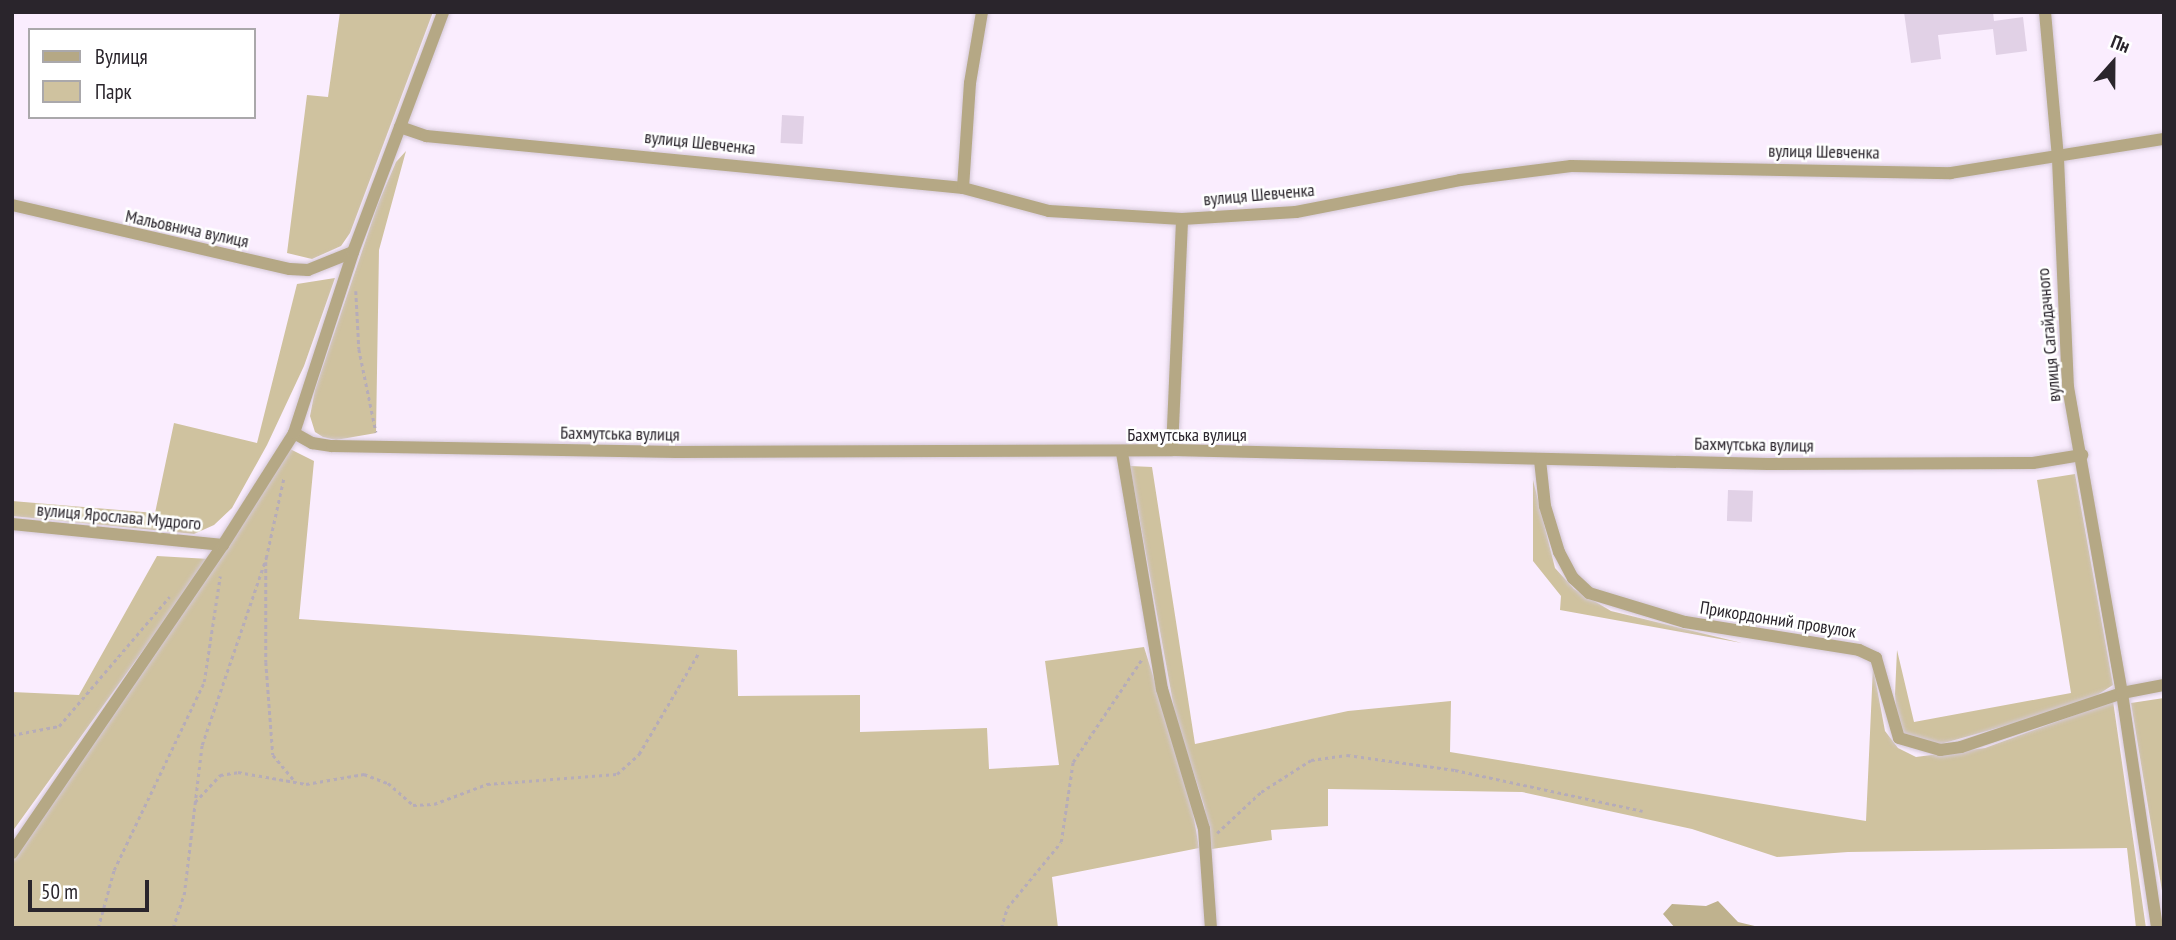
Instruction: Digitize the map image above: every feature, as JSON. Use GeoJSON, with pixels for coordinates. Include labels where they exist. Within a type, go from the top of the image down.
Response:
{"type":"FeatureCollection","features":[{"type":"Feature","properties":{"kind":"street"},"geometry":{"type":"LineString","coordinates":[[12,853],[223,545],[294,433],[353,252],[443,12]]}},
{"type":"Feature","properties":{"kind":"street"},"geometry":{"type":"LineString","coordinates":[[964,188],[970,133],[970,83],[982,12]]}},
{"type":"Feature","properties":{"kind":"street","name":"вулиця Сагайдачного"},"geometry":{"type":"LineString","coordinates":[[2045,12],[2059,159],[2068,387],[2122,693],[2157,928]]}},
{"type":"Feature","properties":{"kind":"street","name":"вулиця Шевченка"},"geometry":{"type":"LineString","coordinates":[[400,127],[426,135],[964,188],[1049,211],[1182,219],[1296,212],[1460,180],[1571,166],[1951,173],[2059,159],[2164,139]]}},
{"type":"Feature","properties":{"kind":"street","name":"Мальовнича вулиця"},"geometry":{"type":"LineString","coordinates":[[12,205],[290,269],[308,270],[353,252]]}},
{"type":"Feature","properties":{"kind":"street"},"geometry":{"type":"LineString","coordinates":[[1172,450],[1182,219]]}},
{"type":"Feature","properties":{"kind":"street","name":"Бахмутська вулиця"},"geometry":{"type":"LineString","coordinates":[[294,433],[322,445],[379,447],[1122,453],[1172,450],[1540,460],[2033,463],[2082,455]]}},
{"type":"Feature","properties":{"kind":"street"},"geometry":{"type":"LineString","coordinates":[[1122,453],[1153,639],[1176,740],[1197,800],[1205,844],[1211,928]]}},
{"type":"Feature","properties":{"kind":"street","name":"Прикордонний провулок"},"geometry":{"type":"LineString","coordinates":[[1540,460],[1545,506],[1559,552],[1573,578],[1589,593],[1685,622],[1858,650],[1876,658],[1899,738],[1940,750],[1961,747],[2122,693]]}},
{"type":"Feature","properties":{"kind":"street","name":"вулиця Ярослава Мудрого"},"geometry":{"type":"LineString","coordinates":[[12,524],[223,545]]}},
{"type":"Feature","properties":{"kind":"street"},"geometry":{"type":"LineString","coordinates":[[2122,693],[2164,685]]}},
{"type":"Feature","properties":{"kind":"path"},"geometry":{"type":"LineString","coordinates":[[349,267],[358,298],[359,349],[379,447]]}},
{"type":"Feature","properties":{"kind":"path"},"geometry":{"type":"LineString","coordinates":[[173,928],[184,895],[202,745],[266,558],[285,473]]}},
{"type":"Feature","properties":{"kind":"path"},"geometry":{"type":"LineString","coordinates":[[98,928],[114,870],[204,682],[223,545]]}},
{"type":"Feature","properties":{"kind":"path"},"geometry":{"type":"LineString","coordinates":[[266,558],[266,662],[273,755],[295,782]]}},
{"type":"Feature","properties":{"kind":"path"},"geometry":{"type":"LineString","coordinates":[[12,735],[59,726],[171,595]]}},
{"type":"Feature","properties":{"kind":"path"},"geometry":{"type":"LineString","coordinates":[[1001,928],[1007,908],[1061,842],[1073,762],[1083,742],[1104,720],[1153,639]]}},
{"type":"Feature","properties":{"kind":"path"},"geometry":{"type":"LineString","coordinates":[[195,802],[220,775],[239,772],[295,782],[363,774],[388,783],[413,805],[434,804],[487,784],[617,774],[639,754],[698,654]]}},
{"type":"Feature","properties":{"kind":"path"},"geometry":{"type":"LineString","coordinates":[[1205,844],[1261,792],[1311,760],[1347,755],[1455,770],[1643,811]]}},
{"type":"Feature","properties":{"kind":"green space"},"geometry":{"type":"Polygon","coordinates":[[[340,12],[433,12],[350,233],[341,246],[312,259],[287,253],[307,95],[328,97],[340,12]]]}},
{"type":"Feature","properties":{"kind":"green space"},"geometry":{"type":"Polygon","coordinates":[[[406,151],[379,250],[376,433],[336,440],[323,437],[315,432],[310,416],[315,390],[378,204],[396,162],[406,151]]]}},
{"type":"Feature","properties":{"kind":"green space"},"geometry":{"type":"Polygon","coordinates":[[[335,278],[304,366],[267,445],[232,508],[214,525],[194,534],[12,516],[12,501],[155,513],[174,423],[257,443],[297,284],[335,278]]]}},
{"type":"Feature","properties":{"kind":"green space"},"geometry":{"type":"Polygon","coordinates":[[[290,449],[314,461],[299,619],[737,650],[738,696],[860,695],[860,732],[987,728],[989,769],[1059,765],[1045,661],[1144,647],[1190,795],[1199,848],[1052,877],[1058,928],[12,928],[12,862],[290,449]]]}},
{"type":"Feature","properties":{"kind":"green space"},"geometry":{"type":"Polygon","coordinates":[[[1130,466],[1152,467],[1195,744],[1348,711],[1451,701],[1450,752],[1866,821],[1873,667],[1885,731],[1898,748],[1916,757],[1985,748],[2113,701],[2146,928],[2136,928],[2127,848],[1848,852],[1777,857],[1692,829],[1522,792],[1328,789],[1328,826],[1271,830],[1272,840],[1212,849],[1204,805],[1176,719],[1130,466]]]}},
{"type":"Feature","properties":{"kind":"green space"},"geometry":{"type":"Polygon","coordinates":[[[2075,474],[2113,685],[2083,704],[1937,745],[1904,733],[1897,721],[1897,650],[1914,722],[2071,693],[2037,480],[2075,474]]]}},
{"type":"Feature","properties":{"kind":"green space"},"geometry":{"type":"Polygon","coordinates":[[[1533,480],[1555,568],[1574,589],[1611,611],[1742,643],[1560,610],[1561,596],[1533,561],[1533,480]]]}},
{"type":"Feature","properties":{"kind":"green space"},"geometry":{"type":"Polygon","coordinates":[[[157,556],[209,559],[12,832],[12,692],[79,695],[157,556]]]}},
{"type":"Feature","properties":{"kind":"green space"},"geometry":{"type":"Polygon","coordinates":[[[2164,698],[2164,903],[2131,703],[2164,698]]]}},
{"type":"Feature","properties":{"kind":"shaded area"},"geometry":{"type":"Polygon","coordinates":[[[1718,901],[1738,922],[1763,928],[1675,928],[1663,914],[1672,904],[1706,906],[1718,901]]]}},
{"type":"Feature","properties":{"kind":"building"},"geometry":{"type":"Polygon","coordinates":[[[1904,12],[1993,12],[1994,21],[2023,17],[2027,51],[1996,55],[1993,29],[1938,35],[1941,59],[1911,63],[1904,12]]]}},
{"type":"Feature","properties":{"kind":"building"},"geometry":{"type":"Polygon","coordinates":[[[782,115],[804,116],[803,144],[781,143],[782,115]]]}},
{"type":"Feature","properties":{"kind":"building"},"geometry":{"type":"Polygon","coordinates":[[[1728,490],[1753,491],[1752,522],[1727,521],[1728,490]]]}}]}
